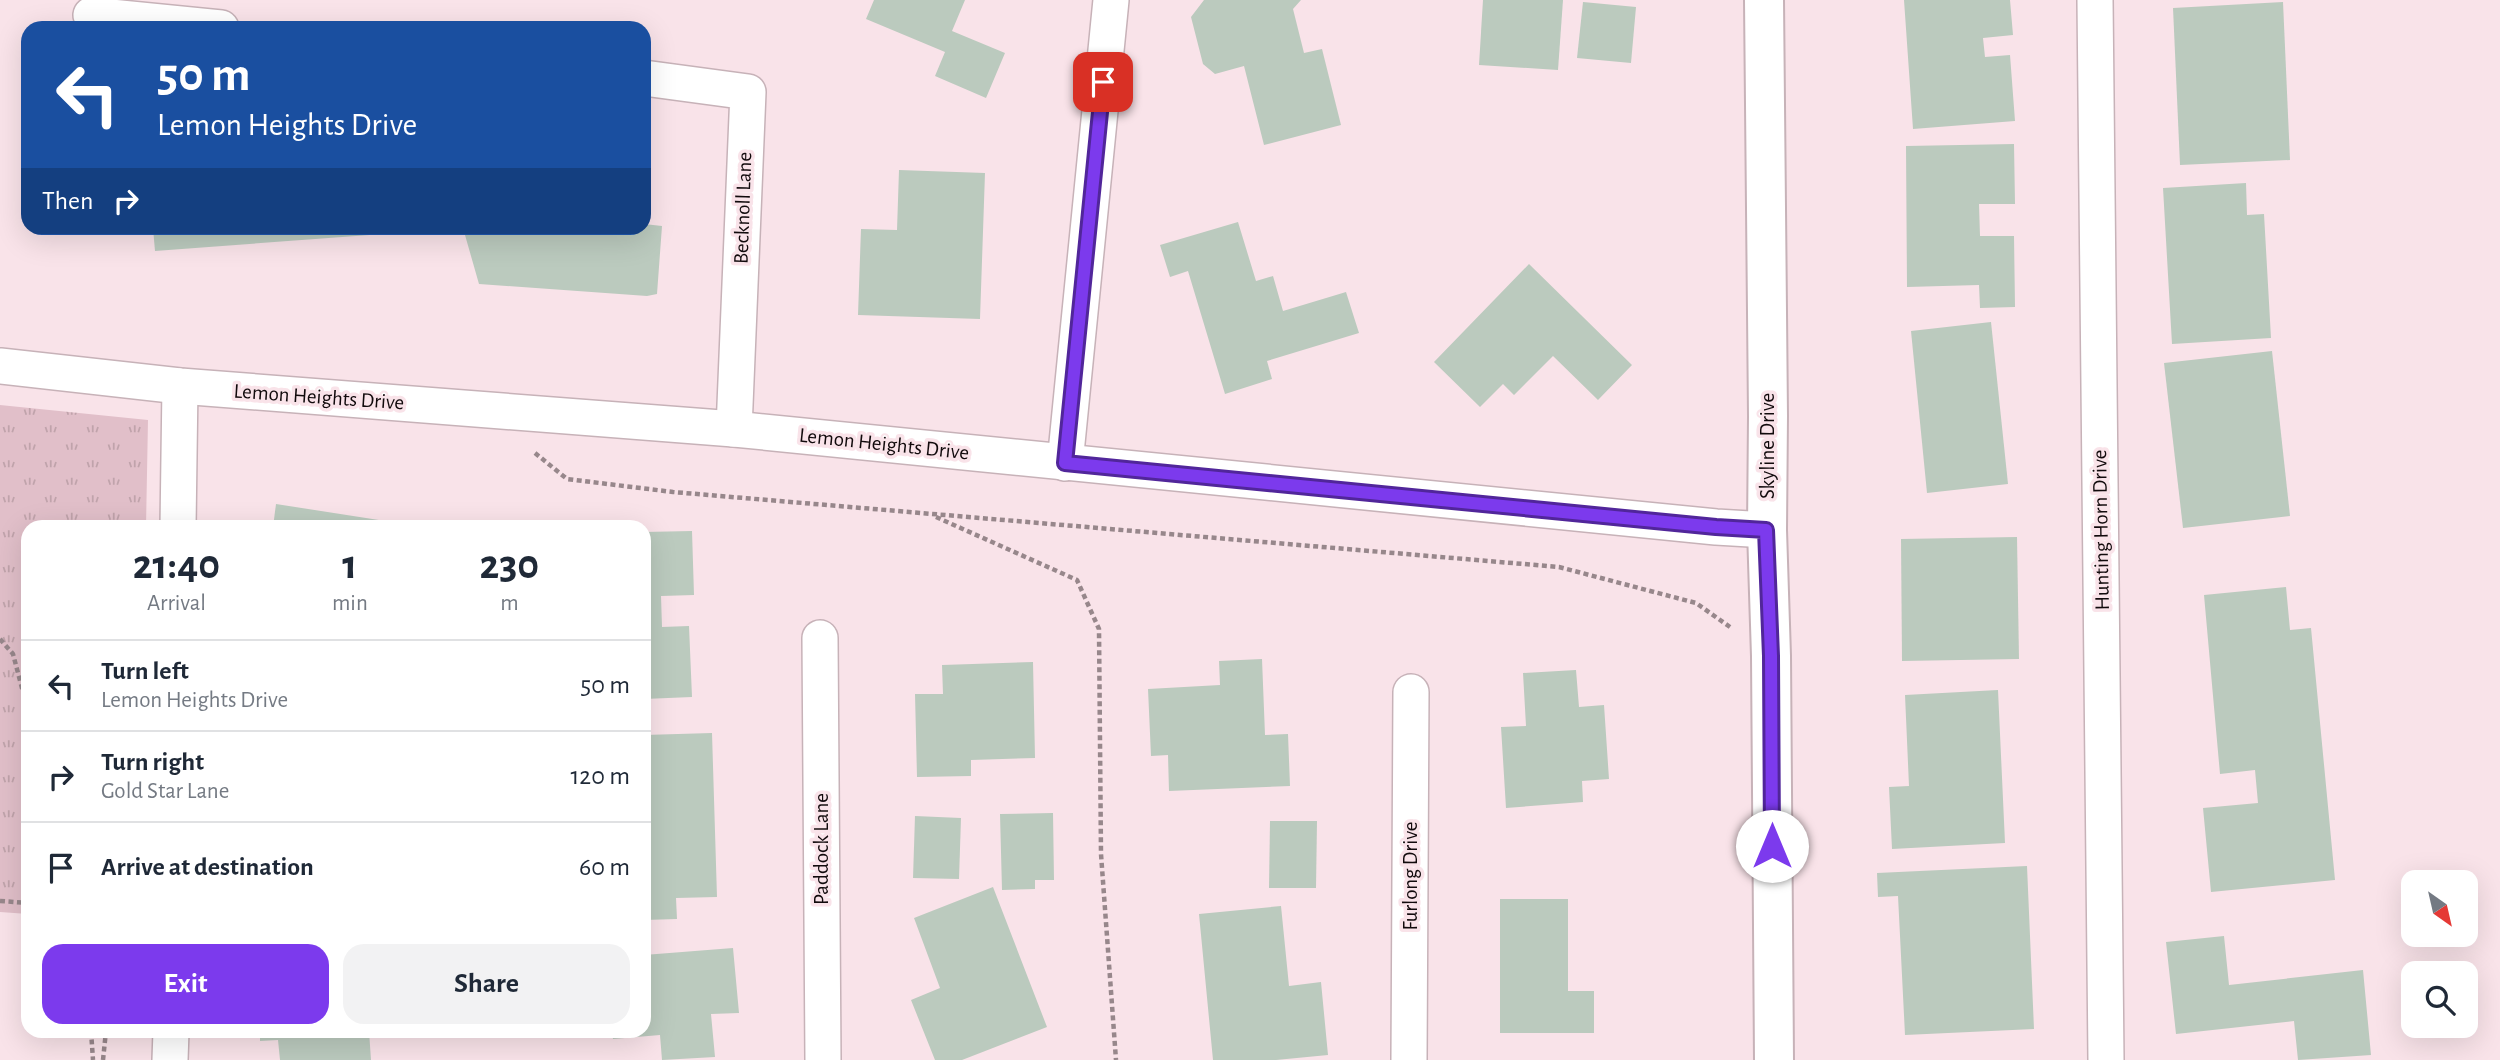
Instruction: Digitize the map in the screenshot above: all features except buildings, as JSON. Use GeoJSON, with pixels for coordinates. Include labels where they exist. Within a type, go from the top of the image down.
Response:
{"type":"FeatureCollection","features":[{"type":"Feature","properties":{"kind":"street"},"geometry":{"type":"LineString","coordinates":[[1065,463],[1111,0]]}},
{"type":"Feature","properties":{"kind":"street","name":"Skyline Drive"},"geometry":{"type":"LineString","coordinates":[[1763,0],[1768,416],[1766,530],[1771,656],[1774,1060]]}},
{"type":"Feature","properties":{"kind":"street","name":"Hunting Horn Drive"},"geometry":{"type":"LineString","coordinates":[[2095,0],[2106,1060]]}},
{"type":"Feature","properties":{"kind":"street"},"geometry":{"type":"LineString","coordinates":[[91,15],[151,21]]}},
{"type":"Feature","properties":{"kind":"street","name":"Becknoll Lane"},"geometry":{"type":"LineString","coordinates":[[651,79],[748,92],[734,429]]}},
{"type":"Feature","properties":{"kind":"street","name":"Lemon Heights Drive"},"geometry":{"type":"LineString","coordinates":[[0,366],[180,386],[734,429],[1766,530]]}},
{"type":"Feature","properties":{"kind":"street"},"geometry":{"type":"LineString","coordinates":[[178,520],[180,386]]}},
{"type":"Feature","properties":{"kind":"street","name":"Paddock Lane"},"geometry":{"type":"LineString","coordinates":[[820,638],[823,1060]]}},
{"type":"Feature","properties":{"kind":"street","name":"Furlong Drive"},"geometry":{"type":"LineString","coordinates":[[1409,1060],[1411,692]]}},
{"type":"Feature","properties":{"kind":"street"},"geometry":{"type":"LineString","coordinates":[[170,1060],[171,1038]]}},
{"type":"Feature","properties":{"kind":"path"},"geometry":{"type":"LineString","coordinates":[[534,453],[567,479],[673,492],[1559,568],[1696,603],[1771,656]]}},
{"type":"Feature","properties":{"kind":"path"},"geometry":{"type":"LineString","coordinates":[[930,514],[1077,580],[1098,629],[1101,854],[1116,1060]]}},
{"type":"Feature","properties":{"kind":"path"},"geometry":{"type":"LineString","coordinates":[[0,639],[13,654],[21,684]]}},
{"type":"Feature","properties":{"kind":"path"},"geometry":{"type":"LineString","coordinates":[[0,901],[21,902]]}},
{"type":"Feature","properties":{"kind":"path"},"geometry":{"type":"LineString","coordinates":[[91,1038],[93,1060]]}},
{"type":"Feature","properties":{"kind":"path"},"geometry":{"type":"LineString","coordinates":[[103,1060],[105,1038]]}},
{"type":"Feature","properties":{"kind":"green space"},"geometry":{"type":"Polygon","coordinates":[[[0,405],[148,420],[146,520],[21,520],[21,914],[0,912],[0,405]]]}},
{"type":"Feature","properties":{"kind":"route"},"geometry":{"type":"LineString","coordinates":[[1103,82],[1065,463],[1766,530],[1771,656],[1772,846]]}}]}
